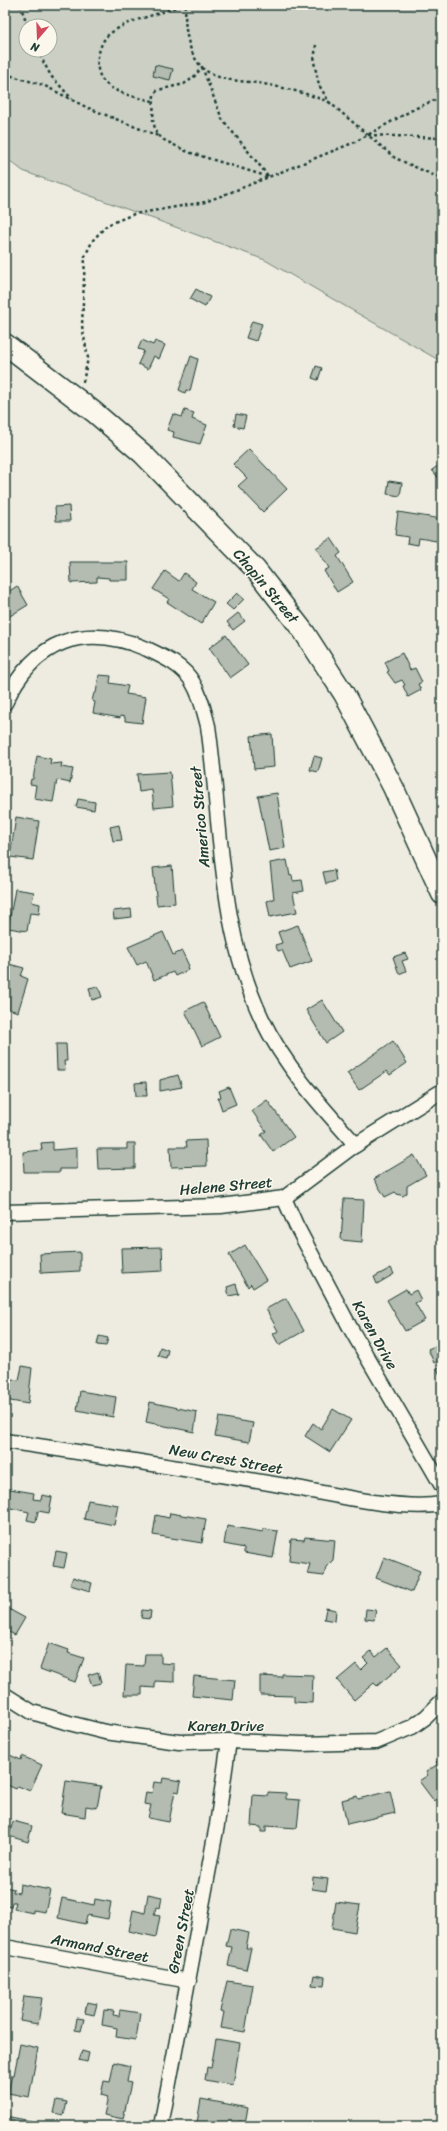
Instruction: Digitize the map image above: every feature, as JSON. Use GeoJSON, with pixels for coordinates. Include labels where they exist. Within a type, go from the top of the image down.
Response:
{"type":"FeatureCollection","features":[{"type":"Feature","properties":{"kind":"main road","name":"Chapin Street"},"geometry":{"type":"LineString","coordinates":[[5,344],[74,396],[144,454],[256,570],[304,632],[344,694],[390,780],[442,894]]}},
{"type":"Feature","properties":{"kind":"street","name":"Americo Street"},"geometry":{"type":"LineString","coordinates":[[5,703],[11,690],[42,652],[76,638],[90,636],[118,639],[150,651],[179,667],[193,682],[202,701],[208,726],[226,905],[239,956],[250,990],[262,1020],[298,1079],[356,1145]]}},
{"type":"Feature","properties":{"kind":"street","name":"Helene Street"},"geometry":{"type":"LineString","coordinates":[[5,1212],[221,1206],[284,1198],[356,1145],[442,1091]]}},
{"type":"Feature","properties":{"kind":"street","name":"Karen Drive"},"geometry":{"type":"LineString","coordinates":[[284,1198],[352,1331],[442,1486]]}},
{"type":"Feature","properties":{"kind":"street","name":"New Crest Street"},"geometry":{"type":"LineString","coordinates":[[5,1441],[133,1460],[365,1499],[412,1505],[442,1504]]}},
{"type":"Feature","properties":{"kind":"street","name":"Karen Drive"},"geometry":{"type":"LineString","coordinates":[[5,1695],[32,1712],[105,1732],[179,1742],[229,1741],[302,1744],[376,1742],[412,1727],[426,1717],[442,1701]]}},
{"type":"Feature","properties":{"kind":"street","name":"Green Street"},"geometry":{"type":"LineString","coordinates":[[161,2126],[217,1825],[229,1741]]}},
{"type":"Feature","properties":{"kind":"street","name":"Armand Street"},"geometry":{"type":"LineString","coordinates":[[5,1948],[189,1981]]}},
{"type":"Feature","properties":{"kind":"path"},"geometry":{"type":"LineString","coordinates":[[20,5],[25,18]]}},
{"type":"Feature","properties":{"kind":"path"},"geometry":{"type":"LineString","coordinates":[[153,101],[120,92],[104,84],[99,70],[100,49],[110,34],[121,27],[180,5]]}},
{"type":"Feature","properties":{"kind":"path"},"geometry":{"type":"LineString","coordinates":[[186,5],[184,19],[190,43],[202,67],[222,119],[269,177]]}},
{"type":"Feature","properties":{"kind":"path"},"geometry":{"type":"LineString","coordinates":[[316,45],[314,62],[319,84],[329,102],[395,158],[442,178]]}},
{"type":"Feature","properties":{"kind":"path"},"geometry":{"type":"LineString","coordinates":[[41,58],[51,76],[74,101]]}},
{"type":"Feature","properties":{"kind":"path"},"geometry":{"type":"LineString","coordinates":[[158,136],[153,127],[153,101],[158,90],[184,84],[193,78],[202,67]]}},
{"type":"Feature","properties":{"kind":"path"},"geometry":{"type":"LineString","coordinates":[[202,67],[209,72],[236,81],[297,91],[329,102]]}},
{"type":"Feature","properties":{"kind":"path"},"geometry":{"type":"LineString","coordinates":[[5,74],[43,84],[74,101],[158,136],[174,146],[206,159],[269,177]]}},
{"type":"Feature","properties":{"kind":"path"},"geometry":{"type":"LineString","coordinates":[[74,396],[83,382],[88,358],[82,318],[85,256],[93,240],[107,226],[134,214],[205,202],[269,177],[367,135],[414,109],[442,97]]}},
{"type":"Feature","properties":{"kind":"path"},"geometry":{"type":"LineString","coordinates":[[367,135],[442,138]]}},
{"type":"Feature","properties":{"kind":"shaded area"},"geometry":{"type":"Polygon","coordinates":[[[5,5],[442,5],[442,362],[265,260],[23,171],[5,157],[5,5]]]}},
{"type":"Feature","properties":{"kind":"building"},"geometry":{"type":"Polygon","coordinates":[[[155,65],[173,69],[170,80],[153,76],[155,65]]]}},
{"type":"Feature","properties":{"kind":"building"},"geometry":{"type":"Polygon","coordinates":[[[196,289],[210,297],[205,307],[190,299],[196,289]]]}},
{"type":"Feature","properties":{"kind":"building"},"geometry":{"type":"Polygon","coordinates":[[[252,321],[262,324],[256,341],[246,338],[252,321]]]}},
{"type":"Feature","properties":{"kind":"building"},"geometry":{"type":"Polygon","coordinates":[[[142,340],[153,345],[155,341],[165,345],[159,359],[154,356],[148,369],[138,364],[144,351],[138,349],[142,340]]]}},
{"type":"Feature","properties":{"kind":"building"},"geometry":{"type":"Polygon","coordinates":[[[191,356],[198,359],[190,391],[186,390],[185,393],[179,390],[191,356]]]}},
{"type":"Feature","properties":{"kind":"building"},"geometry":{"type":"Polygon","coordinates":[[[316,366],[322,368],[318,380],[312,378],[316,366]]]}},
{"type":"Feature","properties":{"kind":"building"},"geometry":{"type":"Polygon","coordinates":[[[185,410],[194,413],[192,419],[207,425],[200,444],[173,437],[174,432],[167,430],[173,414],[182,417],[185,410]]]}},
{"type":"Feature","properties":{"kind":"building"},"geometry":{"type":"Polygon","coordinates":[[[236,414],[246,416],[243,428],[234,426],[236,414]]]}},
{"type":"Feature","properties":{"kind":"building"},"geometry":{"type":"Polygon","coordinates":[[[249,449],[287,489],[263,512],[238,486],[247,478],[233,464],[249,449]]]}},
{"type":"Feature","properties":{"kind":"building"},"geometry":{"type":"Polygon","coordinates":[[[442,463],[442,480],[441,481],[432,470],[442,463]]]}},
{"type":"Feature","properties":{"kind":"building"},"geometry":{"type":"Polygon","coordinates":[[[389,481],[402,483],[400,496],[387,494],[389,481]]]}},
{"type":"Feature","properties":{"kind":"building"},"geometry":{"type":"Polygon","coordinates":[[[69,506],[70,521],[56,521],[55,507],[69,506]]]}},
{"type":"Feature","properties":{"kind":"building"},"geometry":{"type":"Polygon","coordinates":[[[398,512],[442,519],[442,542],[419,538],[418,545],[407,543],[408,537],[395,535],[398,512]]]}},
{"type":"Feature","properties":{"kind":"building"},"geometry":{"type":"Polygon","coordinates":[[[331,538],[341,553],[337,556],[353,582],[337,592],[324,571],[329,568],[316,548],[331,538]]]}},
{"type":"Feature","properties":{"kind":"building"},"geometry":{"type":"Polygon","coordinates":[[[70,562],[128,562],[128,580],[109,580],[109,578],[97,577],[97,582],[71,583],[70,562]]]}},
{"type":"Feature","properties":{"kind":"building"},"geometry":{"type":"Polygon","coordinates":[[[165,571],[179,581],[184,573],[196,582],[192,589],[214,602],[201,624],[167,602],[169,599],[153,589],[165,571]]]}},
{"type":"Feature","properties":{"kind":"building"},"geometry":{"type":"Polygon","coordinates":[[[17,586],[28,605],[5,619],[5,594],[17,586]]]}},
{"type":"Feature","properties":{"kind":"building"},"geometry":{"type":"Polygon","coordinates":[[[237,593],[244,599],[233,610],[226,604],[237,593]]]}},
{"type":"Feature","properties":{"kind":"building"},"geometry":{"type":"Polygon","coordinates":[[[238,613],[245,621],[233,630],[227,622],[238,613]]]}},
{"type":"Feature","properties":{"kind":"building"},"geometry":{"type":"Polygon","coordinates":[[[226,635],[248,665],[230,678],[209,648],[226,635]]]}},
{"type":"Feature","properties":{"kind":"building"},"geometry":{"type":"Polygon","coordinates":[[[402,653],[410,670],[415,668],[422,682],[418,684],[421,690],[408,697],[402,680],[395,683],[387,672],[389,671],[385,662],[402,653]]]}},
{"type":"Feature","properties":{"kind":"building"},"geometry":{"type":"Polygon","coordinates":[[[99,675],[111,676],[110,683],[128,686],[126,694],[146,697],[142,723],[125,721],[125,717],[120,716],[120,718],[93,713],[95,702],[92,701],[94,693],[96,693],[99,675]]]}},
{"type":"Feature","properties":{"kind":"building"},"geometry":{"type":"Polygon","coordinates":[[[272,734],[274,767],[254,769],[251,736],[272,734]]]}},
{"type":"Feature","properties":{"kind":"building"},"geometry":{"type":"Polygon","coordinates":[[[37,756],[51,759],[50,764],[62,763],[61,767],[73,769],[70,783],[57,780],[53,802],[34,799],[36,785],[30,784],[31,779],[33,779],[37,756]]]}},
{"type":"Feature","properties":{"kind":"building"},"geometry":{"type":"Polygon","coordinates":[[[314,756],[322,758],[318,772],[310,770],[314,756]]]}},
{"type":"Feature","properties":{"kind":"building"},"geometry":{"type":"Polygon","coordinates":[[[170,772],[173,806],[154,808],[152,790],[139,792],[137,774],[170,772]]]}},
{"type":"Feature","properties":{"kind":"building"},"geometry":{"type":"Polygon","coordinates":[[[277,793],[285,848],[269,851],[258,796],[277,793]]]}},
{"type":"Feature","properties":{"kind":"building"},"geometry":{"type":"Polygon","coordinates":[[[78,799],[95,802],[94,810],[76,807],[78,799]]]}},
{"type":"Feature","properties":{"kind":"building"},"geometry":{"type":"Polygon","coordinates":[[[16,817],[39,821],[33,860],[10,857],[16,817]]]}},
{"type":"Feature","properties":{"kind":"building"},"geometry":{"type":"Polygon","coordinates":[[[119,825],[122,840],[113,841],[110,827],[119,825]]]}},
{"type":"Feature","properties":{"kind":"building"},"geometry":{"type":"Polygon","coordinates":[[[287,860],[290,876],[292,875],[293,881],[302,880],[304,891],[293,893],[297,912],[270,917],[267,901],[274,899],[270,863],[287,860]]]}},
{"type":"Feature","properties":{"kind":"building"},"geometry":{"type":"Polygon","coordinates":[[[172,866],[175,903],[157,905],[153,868],[172,866]]]}},
{"type":"Feature","properties":{"kind":"building"},"geometry":{"type":"Polygon","coordinates":[[[334,870],[336,881],[326,884],[323,872],[334,870]]]}},
{"type":"Feature","properties":{"kind":"building"},"geometry":{"type":"Polygon","coordinates":[[[15,889],[34,892],[32,902],[40,904],[39,914],[30,913],[27,931],[8,928],[15,889]]]}},
{"type":"Feature","properties":{"kind":"building"},"geometry":{"type":"Polygon","coordinates":[[[131,909],[132,917],[114,919],[113,911],[131,909]]]}},
{"type":"Feature","properties":{"kind":"building"},"geometry":{"type":"Polygon","coordinates":[[[298,925],[312,961],[290,969],[282,950],[278,951],[275,945],[282,943],[278,932],[298,925]]]}},
{"type":"Feature","properties":{"kind":"building"},"geometry":{"type":"Polygon","coordinates":[[[163,932],[173,955],[182,951],[189,966],[187,967],[188,970],[175,976],[173,972],[154,980],[146,961],[137,965],[128,947],[163,932]]]}},
{"type":"Feature","properties":{"kind":"building"},"geometry":{"type":"Polygon","coordinates":[[[405,953],[408,959],[402,961],[406,971],[399,974],[393,957],[405,953]]]}},
{"type":"Feature","properties":{"kind":"building"},"geometry":{"type":"Polygon","coordinates":[[[9,964],[24,968],[21,976],[28,979],[18,1012],[5,1008],[5,976],[9,964]]]}},
{"type":"Feature","properties":{"kind":"building"},"geometry":{"type":"Polygon","coordinates":[[[98,986],[102,997],[92,1000],[89,988],[98,986]]]}},
{"type":"Feature","properties":{"kind":"building"},"geometry":{"type":"Polygon","coordinates":[[[322,1000],[342,1032],[326,1043],[306,1010],[322,1000]]]}},
{"type":"Feature","properties":{"kind":"building"},"geometry":{"type":"Polygon","coordinates":[[[203,1002],[220,1037],[202,1046],[185,1011],[203,1002]]]}},
{"type":"Feature","properties":{"kind":"building"},"geometry":{"type":"Polygon","coordinates":[[[393,1041],[407,1063],[390,1075],[387,1071],[359,1090],[347,1073],[393,1041]]]}},
{"type":"Feature","properties":{"kind":"building"},"geometry":{"type":"Polygon","coordinates":[[[56,1044],[66,1044],[67,1061],[64,1061],[65,1070],[57,1070],[56,1044]]]}},
{"type":"Feature","properties":{"kind":"building"},"geometry":{"type":"Polygon","coordinates":[[[178,1075],[182,1087],[160,1091],[160,1080],[178,1075]]]}},
{"type":"Feature","properties":{"kind":"building"},"geometry":{"type":"Polygon","coordinates":[[[146,1082],[147,1096],[136,1096],[135,1083],[146,1082]]]}},
{"type":"Feature","properties":{"kind":"building"},"geometry":{"type":"Polygon","coordinates":[[[229,1087],[236,1104],[222,1110],[218,1098],[221,1097],[219,1091],[229,1087]]]}},
{"type":"Feature","properties":{"kind":"building"},"geometry":{"type":"Polygon","coordinates":[[[267,1100],[294,1137],[273,1152],[261,1135],[266,1131],[252,1111],[267,1100]]]}},
{"type":"Feature","properties":{"kind":"building"},"geometry":{"type":"Polygon","coordinates":[[[206,1140],[207,1166],[171,1167],[170,1147],[187,1147],[186,1141],[206,1140]]]}},
{"type":"Feature","properties":{"kind":"building"},"geometry":{"type":"Polygon","coordinates":[[[53,1142],[53,1150],[77,1148],[77,1169],[60,1169],[60,1172],[24,1172],[23,1152],[42,1150],[41,1143],[53,1142]]]}},
{"type":"Feature","properties":{"kind":"building"},"geometry":{"type":"Polygon","coordinates":[[[127,1143],[135,1143],[135,1168],[98,1169],[97,1149],[127,1149],[127,1143]]]}},
{"type":"Feature","properties":{"kind":"building"},"geometry":{"type":"Polygon","coordinates":[[[414,1155],[426,1175],[407,1186],[407,1193],[403,1196],[395,1192],[385,1197],[374,1179],[414,1155]]]}},
{"type":"Feature","properties":{"kind":"building"},"geometry":{"type":"Polygon","coordinates":[[[344,1199],[364,1200],[362,1242],[341,1240],[344,1199]]]}},
{"type":"Feature","properties":{"kind":"building"},"geometry":{"type":"Polygon","coordinates":[[[245,1245],[266,1280],[253,1288],[251,1284],[248,1287],[229,1255],[245,1245]]]}},
{"type":"Feature","properties":{"kind":"building"},"geometry":{"type":"Polygon","coordinates":[[[162,1247],[163,1271],[122,1273],[121,1248],[162,1247]]]}},
{"type":"Feature","properties":{"kind":"building"},"geometry":{"type":"Polygon","coordinates":[[[80,1252],[80,1271],[41,1273],[40,1254],[80,1252]]]}},
{"type":"Feature","properties":{"kind":"building"},"geometry":{"type":"Polygon","coordinates":[[[391,1268],[394,1274],[377,1284],[374,1277],[391,1268]]]}},
{"type":"Feature","properties":{"kind":"building"},"geometry":{"type":"Polygon","coordinates":[[[236,1284],[239,1294],[229,1296],[227,1287],[236,1284]]]}},
{"type":"Feature","properties":{"kind":"building"},"geometry":{"type":"Polygon","coordinates":[[[406,1289],[409,1294],[416,1290],[421,1300],[415,1303],[425,1320],[405,1331],[387,1300],[406,1289]]]}},
{"type":"Feature","properties":{"kind":"building"},"geometry":{"type":"Polygon","coordinates":[[[286,1298],[304,1331],[279,1345],[273,1334],[278,1331],[266,1309],[286,1298]]]}},
{"type":"Feature","properties":{"kind":"building"},"geometry":{"type":"Polygon","coordinates":[[[99,1336],[108,1338],[106,1346],[97,1345],[99,1336]]]}},
{"type":"Feature","properties":{"kind":"building"},"geometry":{"type":"Polygon","coordinates":[[[442,1343],[442,1365],[440,1360],[434,1363],[428,1349],[442,1343]]]}},
{"type":"Feature","properties":{"kind":"building"},"geometry":{"type":"Polygon","coordinates":[[[160,1347],[168,1350],[166,1358],[158,1356],[160,1347]]]}},
{"type":"Feature","properties":{"kind":"building"},"geometry":{"type":"Polygon","coordinates":[[[22,1366],[32,1368],[28,1404],[5,1400],[5,1378],[19,1380],[22,1366]]]}},
{"type":"Feature","properties":{"kind":"building"},"geometry":{"type":"Polygon","coordinates":[[[442,1366],[442,1380],[437,1368],[442,1366]]]}},
{"type":"Feature","properties":{"kind":"building"},"geometry":{"type":"Polygon","coordinates":[[[80,1391],[116,1397],[113,1417],[77,1410],[80,1391]]]}},
{"type":"Feature","properties":{"kind":"building"},"geometry":{"type":"Polygon","coordinates":[[[150,1402],[197,1412],[194,1432],[146,1422],[150,1402]]]}},
{"type":"Feature","properties":{"kind":"building"},"geometry":{"type":"Polygon","coordinates":[[[333,1409],[351,1420],[330,1452],[305,1436],[313,1423],[321,1429],[333,1409]]]}},
{"type":"Feature","properties":{"kind":"building"},"geometry":{"type":"Polygon","coordinates":[[[219,1417],[253,1423],[249,1442],[215,1436],[219,1417]]]}},
{"type":"Feature","properties":{"kind":"building"},"geometry":{"type":"Polygon","coordinates":[[[10,1489],[34,1493],[33,1499],[41,1500],[42,1495],[52,1497],[49,1513],[38,1511],[36,1522],[27,1520],[29,1512],[6,1507],[10,1489]]]}},
{"type":"Feature","properties":{"kind":"building"},"geometry":{"type":"Polygon","coordinates":[[[88,1500],[118,1505],[114,1525],[84,1519],[88,1500]]]}},
{"type":"Feature","properties":{"kind":"building"},"geometry":{"type":"Polygon","coordinates":[[[170,1513],[206,1519],[202,1543],[153,1535],[156,1515],[169,1518],[170,1513]]]}},
{"type":"Feature","properties":{"kind":"building"},"geometry":{"type":"Polygon","coordinates":[[[227,1526],[263,1532],[263,1529],[278,1531],[273,1558],[244,1553],[244,1548],[224,1544],[227,1526]]]}},
{"type":"Feature","properties":{"kind":"building"},"geometry":{"type":"Polygon","coordinates":[[[305,1537],[335,1540],[333,1560],[326,1567],[324,1576],[307,1574],[310,1564],[289,1561],[291,1539],[304,1540],[305,1537]]]}},
{"type":"Feature","properties":{"kind":"building"},"geometry":{"type":"Polygon","coordinates":[[[56,1551],[67,1553],[64,1568],[53,1566],[56,1551]]]}},
{"type":"Feature","properties":{"kind":"building"},"geometry":{"type":"Polygon","coordinates":[[[384,1557],[420,1571],[412,1592],[376,1578],[384,1557]]]}},
{"type":"Feature","properties":{"kind":"building"},"geometry":{"type":"Polygon","coordinates":[[[73,1577],[92,1583],[90,1591],[70,1585],[73,1577]]]}},
{"type":"Feature","properties":{"kind":"building"},"geometry":{"type":"Polygon","coordinates":[[[5,1607],[25,1618],[15,1635],[5,1630],[5,1607]]]}},
{"type":"Feature","properties":{"kind":"building"},"geometry":{"type":"Polygon","coordinates":[[[326,1608],[336,1610],[335,1621],[324,1619],[326,1608]]]}},
{"type":"Feature","properties":{"kind":"building"},"geometry":{"type":"Polygon","coordinates":[[[366,1609],[376,1610],[374,1620],[365,1619],[366,1609]]]}},
{"type":"Feature","properties":{"kind":"building"},"geometry":{"type":"Polygon","coordinates":[[[142,1610],[151,1611],[150,1619],[141,1618],[142,1610]]]}},
{"type":"Feature","properties":{"kind":"building"},"geometry":{"type":"Polygon","coordinates":[[[49,1643],[69,1650],[68,1653],[84,1658],[75,1682],[40,1669],[49,1643]]]}},
{"type":"Feature","properties":{"kind":"building"},"geometry":{"type":"Polygon","coordinates":[[[387,1648],[402,1665],[377,1686],[374,1683],[354,1700],[337,1680],[356,1664],[361,1670],[368,1663],[363,1658],[371,1651],[376,1657],[387,1648]]]}},
{"type":"Feature","properties":{"kind":"building"},"geometry":{"type":"Polygon","coordinates":[[[145,1654],[161,1654],[161,1663],[174,1664],[174,1682],[155,1681],[155,1688],[142,1687],[142,1695],[124,1695],[126,1665],[144,1666],[145,1654]]]}},
{"type":"Feature","properties":{"kind":"building"},"geometry":{"type":"Polygon","coordinates":[[[98,1672],[101,1683],[92,1685],[88,1675],[98,1672]]]}},
{"type":"Feature","properties":{"kind":"building"},"geometry":{"type":"Polygon","coordinates":[[[282,1674],[313,1675],[312,1703],[294,1702],[294,1696],[260,1695],[260,1676],[282,1677],[282,1674]]]}},
{"type":"Feature","properties":{"kind":"building"},"geometry":{"type":"Polygon","coordinates":[[[194,1676],[235,1680],[233,1700],[192,1696],[194,1676]]]}},
{"type":"Feature","properties":{"kind":"building"},"geometry":{"type":"Polygon","coordinates":[[[5,1753],[21,1760],[22,1756],[42,1765],[30,1791],[18,1786],[16,1789],[5,1784],[5,1753]]]}},
{"type":"Feature","properties":{"kind":"building"},"geometry":{"type":"Polygon","coordinates":[[[442,1757],[442,1796],[434,1801],[419,1781],[428,1775],[426,1772],[438,1764],[436,1762],[442,1757]]]}},
{"type":"Feature","properties":{"kind":"building"},"geometry":{"type":"Polygon","coordinates":[[[163,1778],[181,1781],[179,1792],[175,1791],[169,1822],[148,1818],[151,1805],[144,1804],[146,1792],[152,1793],[154,1782],[162,1783],[163,1778]]]}},
{"type":"Feature","properties":{"kind":"building"},"geometry":{"type":"Polygon","coordinates":[[[66,1781],[101,1786],[97,1808],[86,1806],[85,1817],[61,1813],[66,1781]]]}},
{"type":"Feature","properties":{"kind":"building"},"geometry":{"type":"Polygon","coordinates":[[[390,1791],[395,1813],[347,1824],[342,1800],[357,1796],[358,1799],[390,1791]]]}},
{"type":"Feature","properties":{"kind":"building"},"geometry":{"type":"Polygon","coordinates":[[[268,1792],[286,1793],[286,1799],[300,1800],[297,1828],[266,1826],[266,1832],[261,1832],[261,1827],[251,1826],[253,1795],[268,1796],[268,1792]]]}},
{"type":"Feature","properties":{"kind":"building"},"geometry":{"type":"Polygon","coordinates":[[[13,1821],[32,1826],[28,1842],[9,1836],[13,1821]]]}},
{"type":"Feature","properties":{"kind":"building"},"geometry":{"type":"Polygon","coordinates":[[[313,1877],[328,1879],[326,1891],[312,1889],[313,1877]]]}},
{"type":"Feature","properties":{"kind":"building"},"geometry":{"type":"Polygon","coordinates":[[[20,1884],[50,1890],[45,1912],[33,1910],[33,1913],[14,1909],[16,1902],[12,1902],[11,1907],[5,1906],[5,1887],[14,1889],[13,1892],[19,1893],[20,1884]]]}},
{"type":"Feature","properties":{"kind":"building"},"geometry":{"type":"Polygon","coordinates":[[[148,1894],[162,1897],[160,1908],[156,1907],[154,1915],[160,1916],[156,1937],[129,1931],[133,1910],[145,1913],[148,1894]]]}},
{"type":"Feature","properties":{"kind":"building"},"geometry":{"type":"Polygon","coordinates":[[[62,1898],[94,1905],[95,1899],[111,1902],[108,1919],[87,1915],[85,1924],[58,1918],[62,1898]]]}},
{"type":"Feature","properties":{"kind":"building"},"geometry":{"type":"Polygon","coordinates":[[[336,1902],[360,1905],[355,1932],[332,1928],[336,1902]]]}},
{"type":"Feature","properties":{"kind":"building"},"geometry":{"type":"Polygon","coordinates":[[[230,1929],[249,1933],[246,1948],[251,1948],[246,1970],[228,1966],[232,1947],[226,1946],[230,1929]]]}},
{"type":"Feature","properties":{"kind":"building"},"geometry":{"type":"Polygon","coordinates":[[[314,1975],[325,1977],[324,1986],[312,1985],[314,1975]]]}},
{"type":"Feature","properties":{"kind":"building"},"geometry":{"type":"Polygon","coordinates":[[[227,1981],[253,1985],[245,2032],[221,2028],[224,2012],[220,2011],[227,1981]]]}},
{"type":"Feature","properties":{"kind":"building"},"geometry":{"type":"Polygon","coordinates":[[[24,1996],[42,1998],[38,2024],[20,2021],[24,1996]]]}},
{"type":"Feature","properties":{"kind":"building"},"geometry":{"type":"Polygon","coordinates":[[[87,2002],[97,2004],[94,2015],[85,2013],[87,2002]]]}},
{"type":"Feature","properties":{"kind":"building"},"geometry":{"type":"Polygon","coordinates":[[[104,2010],[114,2011],[113,2015],[119,2016],[120,2010],[140,2013],[136,2040],[116,2037],[117,2028],[102,2025],[104,2010]]]}},
{"type":"Feature","properties":{"kind":"building"},"geometry":{"type":"Polygon","coordinates":[[[77,2018],[84,2019],[81,2031],[75,2030],[77,2018]]]}},
{"type":"Feature","properties":{"kind":"building"},"geometry":{"type":"Polygon","coordinates":[[[216,2039],[240,2043],[233,2085],[205,2080],[207,2067],[211,2068],[216,2039]]]}},
{"type":"Feature","properties":{"kind":"building"},"geometry":{"type":"Polygon","coordinates":[[[20,2044],[38,2048],[29,2097],[8,2093],[12,2075],[14,2075],[20,2044]]]}},
{"type":"Feature","properties":{"kind":"building"},"geometry":{"type":"Polygon","coordinates":[[[82,2051],[89,2053],[87,2062],[79,2060],[82,2051]]]}},
{"type":"Feature","properties":{"kind":"building"},"geometry":{"type":"Polygon","coordinates":[[[114,2062],[130,2066],[127,2082],[131,2083],[123,2119],[104,2115],[108,2097],[101,2095],[104,2081],[110,2082],[114,2062]]]}},
{"type":"Feature","properties":{"kind":"building"},"geometry":{"type":"Polygon","coordinates":[[[201,2099],[248,2108],[245,2123],[239,2121],[238,2126],[214,2126],[197,2123],[201,2099]]]}},
{"type":"Feature","properties":{"kind":"building"},"geometry":{"type":"Polygon","coordinates":[[[57,2100],[67,2102],[64,2115],[54,2113],[57,2100]]]}},
{"type":"Feature","properties":{"kind":"building"},"geometry":{"type":"Polygon","coordinates":[[[5,2116],[31,2121],[30,2126],[5,2126],[5,2116]]]}}]}
